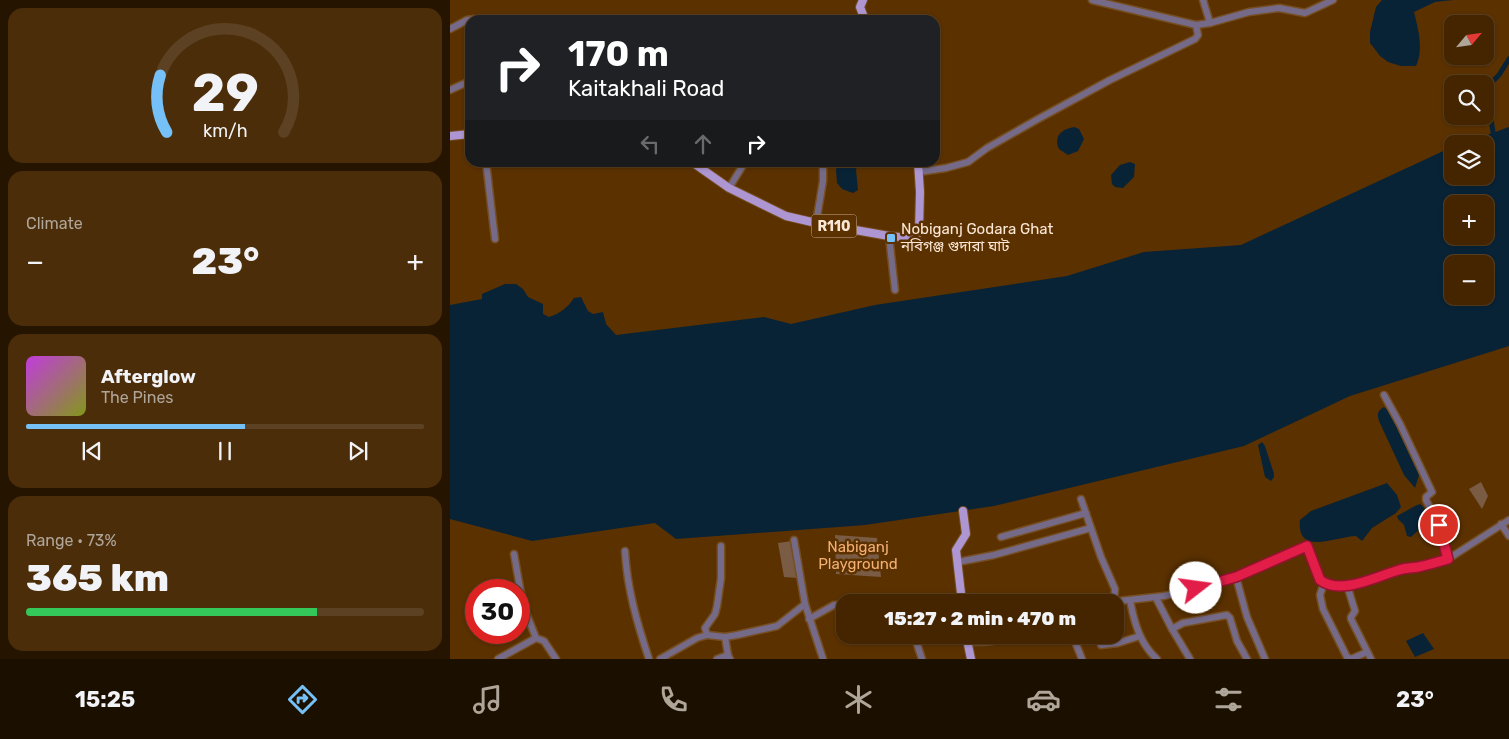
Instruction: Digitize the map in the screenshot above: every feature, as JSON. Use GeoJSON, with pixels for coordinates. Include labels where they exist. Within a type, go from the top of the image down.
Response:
{"type":"FeatureCollection","features":[{"type":"Feature","properties":{"kind":"main road"},"geometry":{"type":"LineString","coordinates":[[862,15],[861,10],[863,0]]}},
{"type":"Feature","properties":{"kind":"main road"},"geometry":{"type":"LineString","coordinates":[[450,136],[465,134]]}},
{"type":"Feature","properties":{"kind":"main road","name":"R110"},"geometry":{"type":"LineString","coordinates":[[699,167],[729,188],[786,216],[816,223],[909,238],[917,235],[919,230],[918,167]]}},
{"type":"Feature","properties":{"kind":"main road"},"geometry":{"type":"LineString","coordinates":[[961,594],[957,548],[966,534],[963,511]]}},
{"type":"Feature","properties":{"kind":"main road"},"geometry":{"type":"LineString","coordinates":[[967,644],[971,659]]}},
{"type":"Feature","properties":{"kind":"street"},"geometry":{"type":"LineString","coordinates":[[857,0],[861,10]]}},
{"type":"Feature","properties":{"kind":"street"},"geometry":{"type":"LineString","coordinates":[[1092,0],[1196,25],[1249,12],[1279,8],[1306,13],[1332,0]]}},
{"type":"Feature","properties":{"kind":"street"},"geometry":{"type":"LineString","coordinates":[[1203,0],[1210,23]]}},
{"type":"Feature","properties":{"kind":"street"},"geometry":{"type":"LineString","coordinates":[[450,29],[465,21]]}},
{"type":"Feature","properties":{"kind":"street"},"geometry":{"type":"LineString","coordinates":[[919,172],[968,162],[987,148],[1038,119],[1110,80],[1195,39],[1198,35],[1196,25]]}},
{"type":"Feature","properties":{"kind":"street"},"geometry":{"type":"LineString","coordinates":[[450,90],[465,84]]}},
{"type":"Feature","properties":{"kind":"street"},"geometry":{"type":"LineString","coordinates":[[487,167],[495,239]]}},
{"type":"Feature","properties":{"kind":"street"},"geometry":{"type":"LineString","coordinates":[[729,188],[743,167]]}},
{"type":"Feature","properties":{"kind":"street"},"geometry":{"type":"LineString","coordinates":[[816,223],[823,181],[823,167]]}},
{"type":"Feature","properties":{"kind":"street"},"geometry":{"type":"LineString","coordinates":[[889,236],[895,290]]}},
{"type":"Feature","properties":{"kind":"street"},"geometry":{"type":"LineString","coordinates":[[1384,395],[1432,492],[1426,497],[1426,500],[1440,527],[1448,559]]}},
{"type":"Feature","properties":{"kind":"street"},"geometry":{"type":"LineString","coordinates":[[1081,499],[1115,589],[1115,594]]}},
{"type":"Feature","properties":{"kind":"street"},"geometry":{"type":"LineString","coordinates":[[1001,537],[1086,513]]}},
{"type":"Feature","properties":{"kind":"street"},"geometry":{"type":"LineString","coordinates":[[1124,601],[1156,598],[1236,577],[1307,546],[1320,580],[1324,583],[1347,585],[1365,582],[1400,569],[1448,559],[1509,520]]}},
{"type":"Feature","properties":{"kind":"street"},"geometry":{"type":"LineString","coordinates":[[1501,524],[1509,536]]}},
{"type":"Feature","properties":{"kind":"street"},"geometry":{"type":"LineString","coordinates":[[958,562],[994,555],[1091,528]]}},
{"type":"Feature","properties":{"kind":"street"},"geometry":{"type":"LineString","coordinates":[[794,540],[805,604],[823,659]]}},
{"type":"Feature","properties":{"kind":"street"},"geometry":{"type":"LineString","coordinates":[[707,635],[705,628],[715,614],[720,590],[721,546]]}},
{"type":"Feature","properties":{"kind":"street"},"geometry":{"type":"LineString","coordinates":[[624,551],[626,577],[649,659]]}},
{"type":"Feature","properties":{"kind":"street"},"geometry":{"type":"LineString","coordinates":[[514,554],[523,605],[536,638],[544,641],[556,659]]}},
{"type":"Feature","properties":{"kind":"street"},"geometry":{"type":"LineString","coordinates":[[1236,577],[1247,617],[1265,659]]}},
{"type":"Feature","properties":{"kind":"street"},"geometry":{"type":"LineString","coordinates":[[1324,583],[1320,595],[1323,609],[1348,659],[1367,652]]}},
{"type":"Feature","properties":{"kind":"street"},"geometry":{"type":"LineString","coordinates":[[1347,585],[1355,611],[1351,620],[1371,659]]}},
{"type":"Feature","properties":{"kind":"street"},"geometry":{"type":"LineString","coordinates":[[1156,598],[1190,659]]}},
{"type":"Feature","properties":{"kind":"street"},"geometry":{"type":"LineString","coordinates":[[1130,600],[1134,622],[1140,636],[1151,654],[1157,659]]}},
{"type":"Feature","properties":{"kind":"street"},"geometry":{"type":"LineString","coordinates":[[660,659],[697,638],[707,635],[725,637],[777,626],[805,604]]}},
{"type":"Feature","properties":{"kind":"street"},"geometry":{"type":"LineString","coordinates":[[809,619],[836,605]]}},
{"type":"Feature","properties":{"kind":"street"},"geometry":{"type":"LineString","coordinates":[[1172,629],[1183,624],[1227,615],[1230,618],[1236,641],[1247,659]]}},
{"type":"Feature","properties":{"kind":"street"},"geometry":{"type":"LineString","coordinates":[[1101,645],[1140,636]]}},
{"type":"Feature","properties":{"kind":"street"},"geometry":{"type":"LineString","coordinates":[[717,659],[729,657],[725,637]]}},
{"type":"Feature","properties":{"kind":"street"},"geometry":{"type":"LineString","coordinates":[[498,659],[536,638]]}},
{"type":"Feature","properties":{"kind":"street"},"geometry":{"type":"LineString","coordinates":[[917,644],[922,659]]}},
{"type":"Feature","properties":{"kind":"street"},"geometry":{"type":"LineString","coordinates":[[1076,644],[1082,659]]}},
{"type":"Feature","properties":{"kind":"green space"},"geometry":{"type":"Polygon","coordinates":[[[1481,482],[1488,496],[1482,509],[1469,489],[1481,482]]]}},
{"type":"Feature","properties":{"kind":"green space","name":"Nabiganj Playground"},"geometry":{"type":"Polygon","coordinates":[[[835,535],[877,538],[881,577],[836,574],[835,535]]]}},
{"type":"Feature","properties":{"kind":"green space"},"geometry":{"type":"Polygon","coordinates":[[[792,541],[797,578],[784,577],[778,543],[792,541]]]}},
{"type":"Feature","properties":{"kind":"water"},"geometry":{"type":"Polygon","coordinates":[[[1382,0],[1453,0],[1435,2],[1414,12],[1420,46],[1416,66],[1401,66],[1388,62],[1380,56],[1370,43],[1370,32],[1376,7],[1382,0]]]}},
{"type":"Feature","properties":{"kind":"water"},"geometry":{"type":"Polygon","coordinates":[[[1074,127],[1079,129],[1084,139],[1078,151],[1068,155],[1059,149],[1057,140],[1062,131],[1074,127]]]}},
{"type":"Feature","properties":{"kind":"water"},"geometry":{"type":"Polygon","coordinates":[[[1509,127],[1509,346],[1350,396],[1244,446],[994,506],[865,525],[676,539],[655,523],[532,541],[450,519],[450,305],[482,299],[482,294],[505,284],[516,284],[523,289],[528,297],[543,304],[543,314],[549,317],[563,310],[574,298],[581,297],[588,311],[593,314],[603,312],[606,324],[616,335],[764,317],[791,324],[875,305],[1067,276],[1144,252],[1241,245],[1444,151],[1444,185],[1494,185],[1494,135],[1487,135],[1509,127]]]}},
{"type":"Feature","properties":{"kind":"water"},"geometry":{"type":"Polygon","coordinates":[[[1130,162],[1135,164],[1134,177],[1123,188],[1115,187],[1112,184],[1111,175],[1120,165],[1130,162]]]}},
{"type":"Feature","properties":{"kind":"water"},"geometry":{"type":"Polygon","coordinates":[[[837,167],[857,167],[858,190],[853,193],[842,189],[837,183],[837,167]]]}},
{"type":"Feature","properties":{"kind":"water"},"geometry":{"type":"Polygon","coordinates":[[[1384,407],[1393,417],[1420,472],[1415,488],[1404,475],[1379,421],[1378,413],[1384,407]]]}},
{"type":"Feature","properties":{"kind":"water"},"geometry":{"type":"Polygon","coordinates":[[[1262,442],[1274,474],[1271,481],[1265,477],[1258,445],[1262,442]]]}},
{"type":"Feature","properties":{"kind":"water"},"geometry":{"type":"Polygon","coordinates":[[[1387,483],[1397,495],[1401,507],[1396,513],[1372,528],[1362,541],[1356,536],[1319,542],[1304,538],[1300,531],[1300,520],[1311,511],[1387,483]]]}},
{"type":"Feature","properties":{"kind":"water"},"geometry":{"type":"Polygon","coordinates":[[[1420,504],[1426,513],[1424,522],[1411,537],[1407,536],[1404,525],[1397,516],[1420,504]]]}},
{"type":"Feature","properties":{"kind":"water"},"geometry":{"type":"Polygon","coordinates":[[[1423,633],[1434,649],[1415,657],[1406,641],[1423,633]]]}},
{"type":"Feature","properties":{"kind":"waterway"},"geometry":{"type":"LineString","coordinates":[[1494,135],[1489,108],[1490,84],[1499,75],[1509,59]]}},
{"type":"Feature","properties":{"kind":"place","name":"Nobiganj Godara Ghat নবিগঞ্জ গুদারা ঘাট"},"geometry":{"type":"Point","coordinates":[891,238]}},
{"type":"Feature","properties":{"kind":"route"},"geometry":{"type":"LineString","coordinates":[[1196,588],[1236,577],[1307,546],[1320,580],[1324,583],[1347,585],[1365,582],[1400,569],[1448,559],[1439,525]]}}]}
